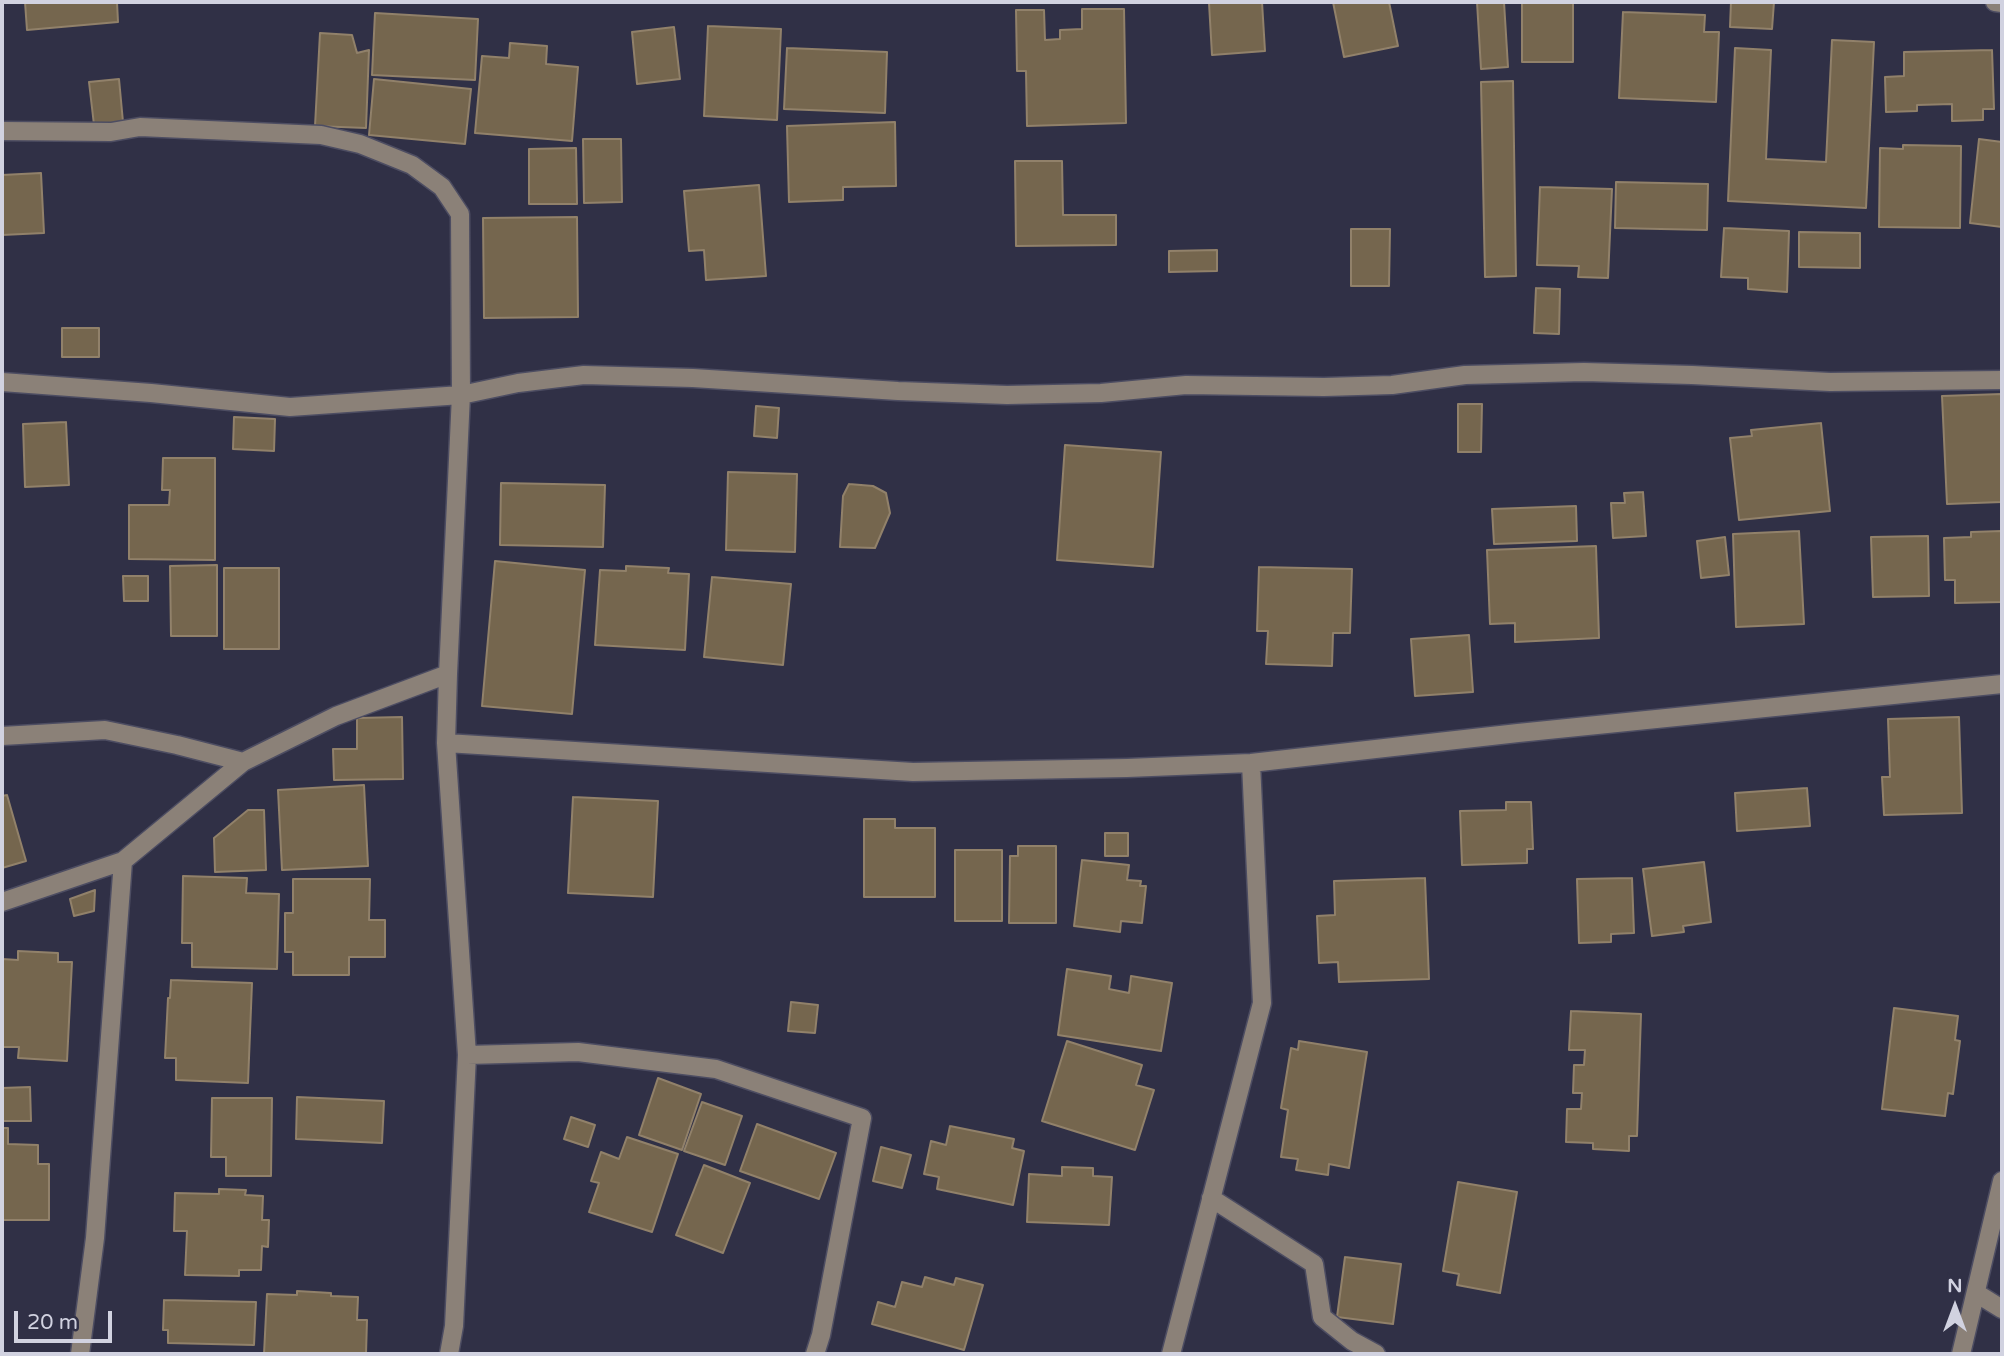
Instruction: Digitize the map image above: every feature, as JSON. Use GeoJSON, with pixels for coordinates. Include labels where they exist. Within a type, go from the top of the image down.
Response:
{"type":"FeatureCollection","features":[{"type":"Feature","properties":{"kind":"street"},"geometry":{"type":"LineString","coordinates":[[1995,2],[2002,3]]}},
{"type":"Feature","properties":{"kind":"street"},"geometry":{"type":"LineString","coordinates":[[2,131],[111,132],[140,127],[321,135],[359,144],[412,165],[442,187],[460,214],[461,395],[446,743],[467,1055],[454,1326],[449,1354]]}},
{"type":"Feature","properties":{"kind":"street"},"geometry":{"type":"LineString","coordinates":[[2,383],[150,393],[289,407],[461,395],[518,383],[584,375],[693,378],[1007,395],[1101,393],[1186,385],[1392,385],[1465,375],[1571,373],[1692,375],[1830,382],[2002,380]]}},
{"type":"Feature","properties":{"kind":"street"},"geometry":{"type":"LineString","coordinates":[[2,902],[123,861],[243,762],[336,716],[448,674]]}},
{"type":"Feature","properties":{"kind":"street"},"geometry":{"type":"LineString","coordinates":[[446,743],[913,772],[1114,769],[1251,763],[2002,684]]}},
{"type":"Feature","properties":{"kind":"street"},"geometry":{"type":"LineString","coordinates":[[2,736],[105,730],[243,762]]}},
{"type":"Feature","properties":{"kind":"street"},"geometry":{"type":"LineString","coordinates":[[1171,1354],[1262,1003],[1251,763]]}},
{"type":"Feature","properties":{"kind":"street"},"geometry":{"type":"LineString","coordinates":[[80,1354],[95,1238],[123,861]]}},
{"type":"Feature","properties":{"kind":"street"},"geometry":{"type":"LineString","coordinates":[[467,1055],[578,1052],[716,1069],[862,1118],[816,1354]]}},
{"type":"Feature","properties":{"kind":"street"},"geometry":{"type":"LineString","coordinates":[[1961,1354],[2002,1181]]}},
{"type":"Feature","properties":{"kind":"street"},"geometry":{"type":"LineString","coordinates":[[1211,1198],[1314,1264],[1322,1317],[1352,1341],[1376,1354]]}},
{"type":"Feature","properties":{"kind":"street"},"geometry":{"type":"LineString","coordinates":[[1976,1293],[2002,1309]]}},
{"type":"Feature","properties":{"kind":"building"},"geometry":{"type":"Polygon","coordinates":[[[25,2],[117,2],[118,22],[27,30],[25,2]]]}},
{"type":"Feature","properties":{"kind":"building"},"geometry":{"type":"Polygon","coordinates":[[[1262,2],[1265,51],[1212,55],[1209,3],[1262,2]]]}},
{"type":"Feature","properties":{"kind":"building"},"geometry":{"type":"Polygon","coordinates":[[[1333,2],[1389,2],[1398,46],[1344,57],[1333,2]]]}},
{"type":"Feature","properties":{"kind":"building"},"geometry":{"type":"Polygon","coordinates":[[[1477,2],[1504,2],[1508,67],[1481,69],[1477,2]]]}},
{"type":"Feature","properties":{"kind":"building"},"geometry":{"type":"Polygon","coordinates":[[[1522,2],[1573,2],[1573,62],[1522,62],[1522,2]]]}},
{"type":"Feature","properties":{"kind":"building"},"geometry":{"type":"Polygon","coordinates":[[[1731,2],[1774,2],[1772,29],[1730,27],[1731,2]]]}},
{"type":"Feature","properties":{"kind":"building"},"geometry":{"type":"Polygon","coordinates":[[[1082,9],[1124,9],[1126,123],[1027,126],[1026,71],[1017,71],[1016,10],[1044,10],[1045,40],[1060,39],[1060,30],[1082,29],[1082,9]]]}},
{"type":"Feature","properties":{"kind":"building"},"geometry":{"type":"Polygon","coordinates":[[[1623,12],[1705,15],[1704,32],[1719,32],[1716,102],[1619,98],[1623,12]]]}},
{"type":"Feature","properties":{"kind":"building"},"geometry":{"type":"Polygon","coordinates":[[[375,13],[478,19],[475,80],[372,75],[375,13]]]}},
{"type":"Feature","properties":{"kind":"building"},"geometry":{"type":"Polygon","coordinates":[[[708,26],[781,29],[777,120],[704,116],[708,26]]]}},
{"type":"Feature","properties":{"kind":"building"},"geometry":{"type":"Polygon","coordinates":[[[674,27],[680,79],[637,84],[632,32],[674,27]]]}},
{"type":"Feature","properties":{"kind":"building"},"geometry":{"type":"Polygon","coordinates":[[[320,33],[352,35],[357,53],[369,50],[366,128],[315,126],[320,33]]]}},
{"type":"Feature","properties":{"kind":"building"},"geometry":{"type":"Polygon","coordinates":[[[1832,40],[1874,42],[1866,208],[1728,201],[1735,48],[1771,50],[1766,159],[1826,162],[1832,40]]]}},
{"type":"Feature","properties":{"kind":"building"},"geometry":{"type":"Polygon","coordinates":[[[510,43],[547,46],[546,64],[578,67],[572,141],[475,133],[482,56],[509,58],[510,43]]]}},
{"type":"Feature","properties":{"kind":"building"},"geometry":{"type":"Polygon","coordinates":[[[787,48],[887,52],[885,113],[784,109],[787,48]]]}},
{"type":"Feature","properties":{"kind":"building"},"geometry":{"type":"Polygon","coordinates":[[[1992,50],[1994,109],[1983,109],[1983,120],[1952,121],[1952,104],[1917,105],[1917,111],[1886,112],[1885,77],[1904,76],[1904,52],[1992,50]]]}},
{"type":"Feature","properties":{"kind":"building"},"geometry":{"type":"Polygon","coordinates":[[[119,79],[123,122],[94,125],[89,82],[119,79]]]}},
{"type":"Feature","properties":{"kind":"building"},"geometry":{"type":"Polygon","coordinates":[[[374,79],[471,89],[465,144],[369,135],[374,79]]]}},
{"type":"Feature","properties":{"kind":"building"},"geometry":{"type":"Polygon","coordinates":[[[1513,81],[1516,276],[1485,277],[1481,82],[1513,81]]]}},
{"type":"Feature","properties":{"kind":"building"},"geometry":{"type":"Polygon","coordinates":[[[895,122],[896,186],[843,187],[843,200],[789,202],[787,126],[895,122]]]}},
{"type":"Feature","properties":{"kind":"building"},"geometry":{"type":"Polygon","coordinates":[[[583,139],[621,139],[622,202],[584,203],[583,139]]]}},
{"type":"Feature","properties":{"kind":"building"},"geometry":{"type":"Polygon","coordinates":[[[1979,139],[2002,142],[2002,227],[1970,223],[1979,139]]]}},
{"type":"Feature","properties":{"kind":"building"},"geometry":{"type":"Polygon","coordinates":[[[1903,145],[1961,146],[1960,228],[1879,227],[1880,148],[1903,149],[1903,145]]]}},
{"type":"Feature","properties":{"kind":"building"},"geometry":{"type":"Polygon","coordinates":[[[576,148],[577,204],[529,204],[529,149],[576,148]]]}},
{"type":"Feature","properties":{"kind":"building"},"geometry":{"type":"Polygon","coordinates":[[[1015,161],[1062,161],[1063,215],[1116,215],[1116,245],[1016,246],[1015,161]]]}},
{"type":"Feature","properties":{"kind":"building"},"geometry":{"type":"Polygon","coordinates":[[[41,173],[44,233],[2,235],[2,175],[41,173]]]}},
{"type":"Feature","properties":{"kind":"building"},"geometry":{"type":"Polygon","coordinates":[[[1616,182],[1708,184],[1707,230],[1615,228],[1616,182]]]}},
{"type":"Feature","properties":{"kind":"building"},"geometry":{"type":"Polygon","coordinates":[[[759,185],[766,276],[706,280],[704,250],[689,251],[684,191],[759,185]]]}},
{"type":"Feature","properties":{"kind":"building"},"geometry":{"type":"Polygon","coordinates":[[[1540,187],[1612,189],[1608,278],[1578,277],[1579,266],[1537,265],[1540,187]]]}},
{"type":"Feature","properties":{"kind":"building"},"geometry":{"type":"Polygon","coordinates":[[[577,217],[578,317],[484,318],[483,218],[577,217]]]}},
{"type":"Feature","properties":{"kind":"building"},"geometry":{"type":"Polygon","coordinates":[[[1724,228],[1789,231],[1787,292],[1748,289],[1748,278],[1721,277],[1724,228]]]}},
{"type":"Feature","properties":{"kind":"building"},"geometry":{"type":"Polygon","coordinates":[[[1351,229],[1390,229],[1389,286],[1351,286],[1351,229]]]}},
{"type":"Feature","properties":{"kind":"building"},"geometry":{"type":"Polygon","coordinates":[[[1799,232],[1860,233],[1860,268],[1799,267],[1799,232]]]}},
{"type":"Feature","properties":{"kind":"building"},"geometry":{"type":"Polygon","coordinates":[[[1217,250],[1217,271],[1169,272],[1169,251],[1217,250]]]}},
{"type":"Feature","properties":{"kind":"building"},"geometry":{"type":"Polygon","coordinates":[[[1536,288],[1560,289],[1559,334],[1534,333],[1536,288]]]}},
{"type":"Feature","properties":{"kind":"building"},"geometry":{"type":"Polygon","coordinates":[[[62,328],[99,328],[99,357],[62,357],[62,328]]]}},
{"type":"Feature","properties":{"kind":"building"},"geometry":{"type":"Polygon","coordinates":[[[2002,394],[2002,502],[1947,504],[1942,396],[2002,394]]]}},
{"type":"Feature","properties":{"kind":"building"},"geometry":{"type":"Polygon","coordinates":[[[1458,404],[1482,404],[1481,452],[1458,452],[1458,404]]]}},
{"type":"Feature","properties":{"kind":"building"},"geometry":{"type":"Polygon","coordinates":[[[756,406],[779,408],[777,438],[754,436],[756,406]]]}},
{"type":"Feature","properties":{"kind":"building"},"geometry":{"type":"Polygon","coordinates":[[[234,417],[275,419],[274,451],[233,449],[234,417]]]}},
{"type":"Feature","properties":{"kind":"building"},"geometry":{"type":"Polygon","coordinates":[[[66,422],[69,485],[25,487],[23,424],[66,422]]]}},
{"type":"Feature","properties":{"kind":"building"},"geometry":{"type":"Polygon","coordinates":[[[1821,423],[1830,511],[1739,520],[1730,438],[1752,436],[1751,430],[1821,423]]]}},
{"type":"Feature","properties":{"kind":"building"},"geometry":{"type":"Polygon","coordinates":[[[1065,445],[1161,452],[1153,567],[1057,560],[1065,445]]]}},
{"type":"Feature","properties":{"kind":"building"},"geometry":{"type":"Polygon","coordinates":[[[163,458],[215,458],[215,560],[129,559],[129,505],[169,505],[170,490],[162,490],[163,458]]]}},
{"type":"Feature","properties":{"kind":"building"},"geometry":{"type":"Polygon","coordinates":[[[728,472],[797,474],[795,552],[726,550],[728,472]]]}},
{"type":"Feature","properties":{"kind":"building"},"geometry":{"type":"Polygon","coordinates":[[[501,483],[605,485],[603,547],[500,545],[501,483]]]}},
{"type":"Feature","properties":{"kind":"building"},"geometry":{"type":"Polygon","coordinates":[[[849,484],[873,486],[886,493],[890,513],[875,548],[840,547],[843,496],[849,484]]]}},
{"type":"Feature","properties":{"kind":"building"},"geometry":{"type":"Polygon","coordinates":[[[1643,492],[1646,536],[1613,538],[1611,503],[1625,503],[1624,493],[1643,492]]]}},
{"type":"Feature","properties":{"kind":"building"},"geometry":{"type":"Polygon","coordinates":[[[1576,506],[1577,541],[1494,544],[1492,509],[1576,506]]]}},
{"type":"Feature","properties":{"kind":"building"},"geometry":{"type":"Polygon","coordinates":[[[1799,531],[1804,624],[1736,627],[1733,534],[1799,531]]]}},
{"type":"Feature","properties":{"kind":"building"},"geometry":{"type":"Polygon","coordinates":[[[2002,531],[2002,602],[1955,603],[1955,580],[1945,580],[1944,538],[1971,537],[1971,532],[2002,531]]]}},
{"type":"Feature","properties":{"kind":"building"},"geometry":{"type":"Polygon","coordinates":[[[1928,536],[1929,596],[1873,597],[1871,537],[1928,536]]]}},
{"type":"Feature","properties":{"kind":"building"},"geometry":{"type":"Polygon","coordinates":[[[1725,537],[1729,575],[1701,578],[1697,541],[1725,537]]]}},
{"type":"Feature","properties":{"kind":"building"},"geometry":{"type":"Polygon","coordinates":[[[1596,546],[1599,638],[1515,642],[1515,623],[1490,624],[1487,550],[1596,546]]]}},
{"type":"Feature","properties":{"kind":"building"},"geometry":{"type":"Polygon","coordinates":[[[495,561],[585,570],[572,714],[482,706],[495,561]]]}},
{"type":"Feature","properties":{"kind":"building"},"geometry":{"type":"Polygon","coordinates":[[[217,565],[217,636],[171,636],[170,566],[217,565]]]}},
{"type":"Feature","properties":{"kind":"building"},"geometry":{"type":"Polygon","coordinates":[[[626,566],[669,568],[668,573],[689,574],[685,650],[595,645],[600,570],[626,571],[626,566]]]}},
{"type":"Feature","properties":{"kind":"building"},"geometry":{"type":"Polygon","coordinates":[[[1259,567],[1352,569],[1350,633],[1333,633],[1332,666],[1266,664],[1268,631],[1257,631],[1259,567]]]}},
{"type":"Feature","properties":{"kind":"building"},"geometry":{"type":"Polygon","coordinates":[[[224,568],[279,568],[279,649],[224,649],[224,568]]]}},
{"type":"Feature","properties":{"kind":"building"},"geometry":{"type":"Polygon","coordinates":[[[123,576],[148,576],[148,601],[124,601],[123,576]]]}},
{"type":"Feature","properties":{"kind":"building"},"geometry":{"type":"Polygon","coordinates":[[[712,577],[791,584],[783,665],[704,657],[712,577]]]}},
{"type":"Feature","properties":{"kind":"building"},"geometry":{"type":"Polygon","coordinates":[[[1469,635],[1473,692],[1415,696],[1411,639],[1469,635]]]}},
{"type":"Feature","properties":{"kind":"building"},"geometry":{"type":"Polygon","coordinates":[[[402,717],[403,779],[334,780],[333,749],[357,749],[357,718],[402,717]]]}},
{"type":"Feature","properties":{"kind":"building"},"geometry":{"type":"Polygon","coordinates":[[[1959,717],[1962,813],[1884,815],[1882,777],[1890,777],[1888,719],[1959,717]]]}},
{"type":"Feature","properties":{"kind":"building"},"geometry":{"type":"Polygon","coordinates":[[[364,785],[368,866],[282,870],[278,790],[364,785]]]}},
{"type":"Feature","properties":{"kind":"building"},"geometry":{"type":"Polygon","coordinates":[[[1807,788],[1810,826],[1737,831],[1735,793],[1807,788]]]}},
{"type":"Feature","properties":{"kind":"building"},"geometry":{"type":"Polygon","coordinates":[[[7,795],[26,861],[2,868],[2,796],[7,795]]]}},
{"type":"Feature","properties":{"kind":"building"},"geometry":{"type":"Polygon","coordinates":[[[573,797],[658,801],[653,897],[568,893],[573,797]]]}},
{"type":"Feature","properties":{"kind":"building"},"geometry":{"type":"Polygon","coordinates":[[[1506,802],[1531,802],[1533,849],[1527,849],[1527,863],[1462,865],[1460,811],[1506,810],[1506,802]]]}},
{"type":"Feature","properties":{"kind":"building"},"geometry":{"type":"Polygon","coordinates":[[[248,810],[264,810],[266,870],[215,872],[214,838],[248,810]]]}},
{"type":"Feature","properties":{"kind":"building"},"geometry":{"type":"Polygon","coordinates":[[[864,819],[895,819],[895,828],[935,828],[935,897],[864,897],[864,819]]]}},
{"type":"Feature","properties":{"kind":"building"},"geometry":{"type":"Polygon","coordinates":[[[1105,833],[1128,833],[1128,856],[1105,856],[1105,833]]]}},
{"type":"Feature","properties":{"kind":"building"},"geometry":{"type":"Polygon","coordinates":[[[1018,846],[1056,846],[1056,923],[1009,923],[1010,856],[1018,856],[1018,846]]]}},
{"type":"Feature","properties":{"kind":"building"},"geometry":{"type":"Polygon","coordinates":[[[955,850],[1002,850],[1002,921],[955,921],[955,850]]]}},
{"type":"Feature","properties":{"kind":"building"},"geometry":{"type":"Polygon","coordinates":[[[1082,860],[1129,865],[1127,880],[1141,881],[1140,886],[1146,886],[1142,923],[1121,921],[1120,932],[1074,926],[1082,860]]]}},
{"type":"Feature","properties":{"kind":"building"},"geometry":{"type":"Polygon","coordinates":[[[1704,862],[1711,922],[1683,926],[1684,932],[1652,936],[1643,869],[1704,862]]]}},
{"type":"Feature","properties":{"kind":"building"},"geometry":{"type":"Polygon","coordinates":[[[183,876],[247,878],[246,893],[279,894],[277,969],[192,967],[192,943],[182,943],[183,876]]]}},
{"type":"Feature","properties":{"kind":"building"},"geometry":{"type":"Polygon","coordinates":[[[1425,878],[1429,979],[1339,982],[1338,962],[1319,963],[1317,916],[1335,915],[1334,881],[1425,878]]]}},
{"type":"Feature","properties":{"kind":"building"},"geometry":{"type":"Polygon","coordinates":[[[1632,878],[1634,933],[1611,934],[1611,942],[1579,943],[1577,879],[1632,878]]]}},
{"type":"Feature","properties":{"kind":"building"},"geometry":{"type":"Polygon","coordinates":[[[293,879],[370,879],[369,920],[385,920],[385,957],[349,957],[349,975],[293,975],[293,952],[285,952],[285,913],[293,913],[293,879]]]}},
{"type":"Feature","properties":{"kind":"building"},"geometry":{"type":"Polygon","coordinates":[[[95,890],[94,911],[74,916],[70,899],[95,890]]]}},
{"type":"Feature","properties":{"kind":"building"},"geometry":{"type":"Polygon","coordinates":[[[18,951],[58,953],[58,962],[72,962],[67,1061],[18,1058],[19,1047],[2,1047],[2,959],[18,960],[18,951]]]}},
{"type":"Feature","properties":{"kind":"building"},"geometry":{"type":"Polygon","coordinates":[[[1067,969],[1111,976],[1109,989],[1129,993],[1131,976],[1172,983],[1161,1051],[1058,1035],[1067,969]]]}},
{"type":"Feature","properties":{"kind":"building"},"geometry":{"type":"Polygon","coordinates":[[[171,980],[252,983],[248,1083],[176,1080],[176,1058],[165,1058],[171,980]]]}},
{"type":"Feature","properties":{"kind":"building"},"geometry":{"type":"Polygon","coordinates":[[[791,1002],[818,1005],[815,1033],[788,1031],[791,1002]]]}},
{"type":"Feature","properties":{"kind":"building"},"geometry":{"type":"Polygon","coordinates":[[[1894,1008],[1958,1016],[1955,1040],[1960,1041],[1953,1094],[1948,1093],[1945,1116],[1882,1109],[1894,1008]]]}},
{"type":"Feature","properties":{"kind":"building"},"geometry":{"type":"Polygon","coordinates":[[[1571,1011],[1641,1014],[1637,1136],[1629,1136],[1629,1151],[1593,1149],[1593,1143],[1566,1142],[1567,1109],[1581,1109],[1582,1093],[1573,1093],[1574,1065],[1584,1065],[1585,1050],[1569,1050],[1571,1011]]]}},
{"type":"Feature","properties":{"kind":"building"},"geometry":{"type":"Polygon","coordinates":[[[1067,1041],[1142,1065],[1136,1085],[1154,1090],[1135,1150],[1042,1121],[1067,1041]]]}},
{"type":"Feature","properties":{"kind":"building"},"geometry":{"type":"Polygon","coordinates":[[[1299,1041],[1367,1052],[1349,1168],[1329,1164],[1328,1175],[1296,1170],[1298,1159],[1281,1157],[1288,1110],[1281,1108],[1291,1048],[1298,1050],[1299,1041]]]}},
{"type":"Feature","properties":{"kind":"building"},"geometry":{"type":"Polygon","coordinates":[[[658,1078],[701,1094],[682,1150],[639,1135],[658,1078]]]}},
{"type":"Feature","properties":{"kind":"building"},"geometry":{"type":"Polygon","coordinates":[[[30,1087],[31,1121],[2,1121],[2,1088],[30,1087]]]}},
{"type":"Feature","properties":{"kind":"building"},"geometry":{"type":"Polygon","coordinates":[[[297,1097],[384,1101],[382,1143],[296,1139],[297,1097]]]}},
{"type":"Feature","properties":{"kind":"building"},"geometry":{"type":"Polygon","coordinates":[[[212,1098],[272,1098],[271,1176],[226,1176],[226,1157],[211,1157],[212,1098]]]}},
{"type":"Feature","properties":{"kind":"building"},"geometry":{"type":"Polygon","coordinates":[[[702,1102],[742,1116],[725,1165],[684,1151],[702,1102]]]}},
{"type":"Feature","properties":{"kind":"building"},"geometry":{"type":"Polygon","coordinates":[[[571,1117],[595,1125],[588,1147],[564,1139],[571,1117]]]}},
{"type":"Feature","properties":{"kind":"building"},"geometry":{"type":"Polygon","coordinates":[[[757,1124],[836,1153],[819,1199],[740,1171],[757,1124]]]}},
{"type":"Feature","properties":{"kind":"building"},"geometry":{"type":"Polygon","coordinates":[[[950,1126],[1014,1139],[1012,1148],[1024,1151],[1013,1205],[937,1189],[939,1177],[924,1174],[931,1141],[946,1145],[950,1126]]]}},
{"type":"Feature","properties":{"kind":"building"},"geometry":{"type":"Polygon","coordinates":[[[2,1128],[8,1128],[8,1144],[38,1145],[38,1164],[49,1164],[49,1220],[3,1220],[2,1228],[2,1128]]]}},
{"type":"Feature","properties":{"kind":"building"},"geometry":{"type":"Polygon","coordinates":[[[627,1137],[678,1154],[652,1232],[589,1212],[599,1183],[591,1181],[601,1152],[619,1159],[627,1137]]]}},
{"type":"Feature","properties":{"kind":"building"},"geometry":{"type":"Polygon","coordinates":[[[881,1147],[911,1155],[902,1188],[873,1181],[881,1147]]]}},
{"type":"Feature","properties":{"kind":"building"},"geometry":{"type":"Polygon","coordinates":[[[704,1165],[750,1183],[723,1253],[676,1235],[704,1165]]]}},
{"type":"Feature","properties":{"kind":"building"},"geometry":{"type":"Polygon","coordinates":[[[1062,1167],[1093,1168],[1093,1176],[1112,1177],[1109,1225],[1027,1222],[1029,1174],[1062,1176],[1062,1167]]]}},
{"type":"Feature","properties":{"kind":"building"},"geometry":{"type":"Polygon","coordinates":[[[1458,1182],[1517,1192],[1500,1293],[1457,1285],[1459,1274],[1443,1271],[1458,1182]]]}},
{"type":"Feature","properties":{"kind":"building"},"geometry":{"type":"Polygon","coordinates":[[[219,1189],[246,1190],[245,1195],[263,1196],[262,1220],[269,1220],[268,1247],[262,1246],[261,1270],[239,1270],[239,1276],[185,1275],[187,1231],[174,1231],[175,1193],[219,1194],[219,1189]]]}},
{"type":"Feature","properties":{"kind":"building"},"geometry":{"type":"Polygon","coordinates":[[[1345,1257],[1401,1264],[1393,1324],[1337,1317],[1345,1257]]]}},
{"type":"Feature","properties":{"kind":"building"},"geometry":{"type":"Polygon","coordinates":[[[925,1277],[954,1285],[956,1278],[983,1285],[964,1350],[872,1324],[878,1302],[895,1307],[902,1282],[922,1287],[925,1277]]]}},
{"type":"Feature","properties":{"kind":"building"},"geometry":{"type":"Polygon","coordinates":[[[297,1291],[358,1297],[357,1320],[367,1320],[366,1354],[264,1354],[267,1294],[297,1295],[297,1291]]]}},
{"type":"Feature","properties":{"kind":"building"},"geometry":{"type":"Polygon","coordinates":[[[164,1300],[256,1302],[254,1345],[168,1343],[168,1330],[163,1330],[164,1300]]]}}]}
